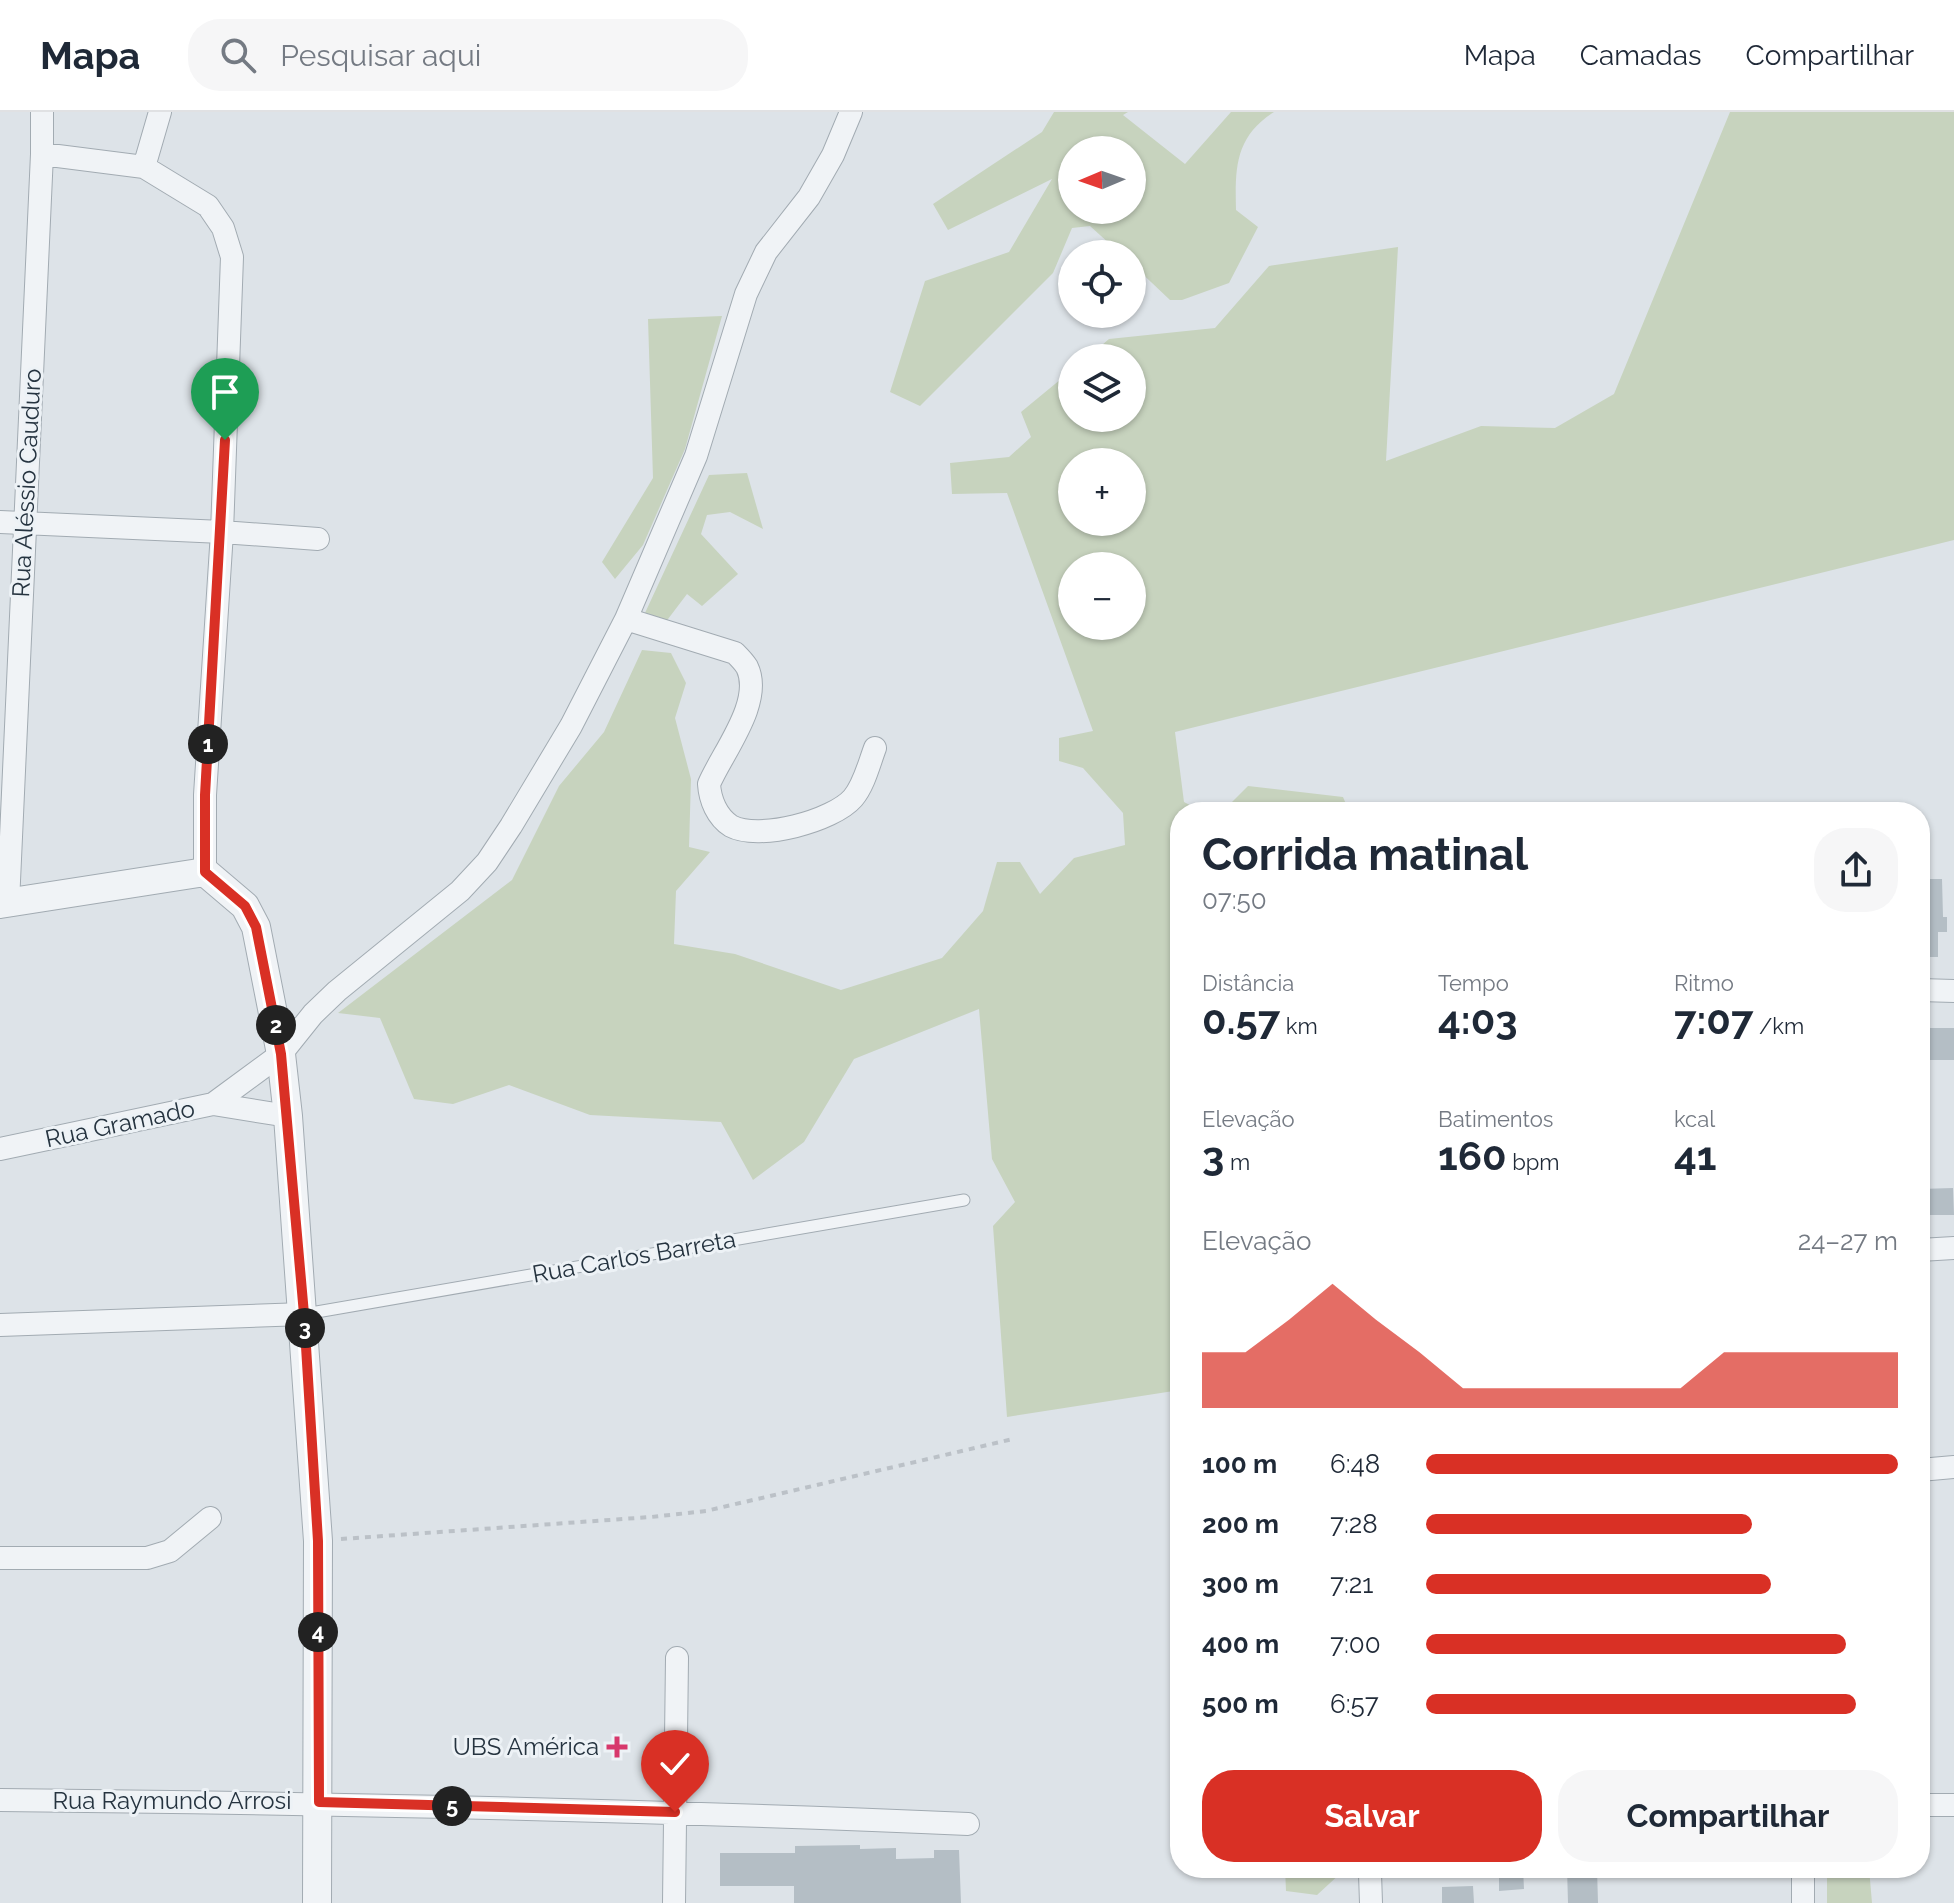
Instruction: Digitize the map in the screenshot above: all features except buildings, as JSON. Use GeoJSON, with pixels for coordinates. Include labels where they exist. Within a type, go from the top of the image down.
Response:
{"type":"FeatureCollection","features":[{"type":"Feature","properties":{"kind":"street","name":"Rua Aléssio Cauduro"},"geometry":{"type":"LineString","coordinates":[[4,904],[25,522],[42,112]]}},
{"type":"Feature","properties":{"kind":"street"},"geometry":{"type":"LineString","coordinates":[[144,167],[160,112]]}},
{"type":"Feature","properties":{"kind":"street"},"geometry":{"type":"LineString","coordinates":[[213,1104],[281,1054],[313,1014],[337,991],[460,891],[487,862],[571,726],[626,619],[696,456],[746,294],[766,252],[809,197],[833,155],[851,112]]}},
{"type":"Feature","properties":{"kind":"street"},"geometry":{"type":"LineString","coordinates":[[42,154],[144,167],[208,206],[223,228],[232,257],[222,532],[205,795],[205,872]]}},
{"type":"Feature","properties":{"kind":"street"},"geometry":{"type":"LineString","coordinates":[[0,522],[318,539]]}},
{"type":"Feature","properties":{"kind":"street"},"geometry":{"type":"LineString","coordinates":[[626,619],[735,653],[747,666],[751,694],[743,719],[709,784],[716,810],[731,826],[751,831],[779,829],[805,824],[830,814],[852,800],[875,748]]}},
{"type":"Feature","properties":{"kind":"street"},"geometry":{"type":"LineString","coordinates":[[4,904],[205,872],[245,906],[256,927],[281,1054],[304,1314],[318,1541],[317,1903]]}},
{"type":"Feature","properties":{"kind":"street"},"geometry":{"type":"LineString","coordinates":[[1930,990],[1954,991]]}},
{"type":"Feature","properties":{"kind":"street","name":"Rua Gramado"},"geometry":{"type":"LineString","coordinates":[[0,1149],[213,1104],[288,1116]]}},
{"type":"Feature","properties":{"kind":"street"},"geometry":{"type":"LineString","coordinates":[[1930,1249],[1954,1248]]}},
{"type":"Feature","properties":{"kind":"street"},"geometry":{"type":"LineString","coordinates":[[0,1325],[304,1314]]}},
{"type":"Feature","properties":{"kind":"street"},"geometry":{"type":"LineString","coordinates":[[1930,1469],[1954,1467]]}},
{"type":"Feature","properties":{"kind":"street"},"geometry":{"type":"LineString","coordinates":[[0,1558],[147,1558],[170,1551],[210,1518]]}},
{"type":"Feature","properties":{"kind":"street"},"geometry":{"type":"LineString","coordinates":[[674,1903],[677,1658]]}},
{"type":"Feature","properties":{"kind":"street","name":"Rua Raymundo Arrosi"},"geometry":{"type":"LineString","coordinates":[[0,1800],[319,1802],[968,1824]]}},
{"type":"Feature","properties":{"kind":"street"},"geometry":{"type":"LineString","coordinates":[[1930,1805],[1954,1805]]}},
{"type":"Feature","properties":{"kind":"street"},"geometry":{"type":"LineString","coordinates":[[1370,1878],[1371,1903]]}},
{"type":"Feature","properties":{"kind":"street"},"geometry":{"type":"LineString","coordinates":[[1803,1878],[1803,1903]]}},
{"type":"Feature","properties":{"kind":"lane","name":"Rua Carlos Barreta"},"geometry":{"type":"LineString","coordinates":[[304,1314],[964,1200]]}},
{"type":"Feature","properties":{"kind":"path"},"geometry":{"type":"LineString","coordinates":[[318,1541],[706,1511],[1013,1439]]}},
{"type":"Feature","properties":{"kind":"green space"},"geometry":{"type":"Polygon","coordinates":[[[1054,112],[1128,112],[1123,115],[1185,164],[1231,112],[1274,112],[1251,132],[1240,155],[1236,210],[1258,227],[1229,283],[1182,300],[1170,300],[1146,277],[1146,240],[1106,240],[1090,226],[1072,228],[1067,240],[1058,240],[1058,261],[1053,273],[920,406],[890,392],[925,281],[1009,252],[1052,179],[948,230],[933,204],[1042,132],[1054,112]]]}},
{"type":"Feature","properties":{"kind":"green space"},"geometry":{"type":"Polygon","coordinates":[[[1730,112],[1954,112],[1954,540],[1175,732],[1184,802],[1170,802],[1170,1392],[1007,1417],[993,1226],[1015,1202],[992,1159],[979,1009],[854,1059],[804,1142],[753,1180],[721,1122],[590,1115],[509,1085],[453,1104],[414,1099],[380,1018],[338,1013],[512,880],[559,786],[604,732],[642,650],[671,653],[686,683],[675,718],[691,779],[689,847],[710,852],[676,891],[674,944],[735,954],[841,990],[942,958],[983,911],[997,862],[1020,862],[1040,894],[1074,858],[1125,845],[1123,813],[1083,768],[1059,761],[1059,738],[1093,731],[1060,640],[1146,640],[1146,552],[1058,552],[1058,634],[1007,493],[952,494],[950,463],[1009,457],[1031,437],[1021,412],[1058,382],[1058,432],[1146,432],[1146,344],[1103,344],[1109,339],[1215,328],[1269,266],[1398,247],[1386,461],[1481,426],[1555,428],[1614,394],[1730,112]]]}},
{"type":"Feature","properties":{"kind":"green space"},"geometry":{"type":"Polygon","coordinates":[[[722,316],[685,449],[643,545],[615,579],[602,562],[653,478],[648,319],[722,316]]]}},
{"type":"Feature","properties":{"kind":"green space"},"geometry":{"type":"Polygon","coordinates":[[[747,473],[763,529],[730,512],[707,515],[701,534],[738,574],[702,606],[687,594],[665,623],[645,613],[709,475],[747,473]]]}},
{"type":"Feature","properties":{"kind":"green space"},"geometry":{"type":"Polygon","coordinates":[[[1248,786],[1343,797],[1345,802],[1232,802],[1248,786]]]}},
{"type":"Feature","properties":{"kind":"green space"},"geometry":{"type":"Polygon","coordinates":[[[1285,1878],[1335,1878],[1317,1895],[1286,1891],[1285,1878]]]}},
{"type":"Feature","properties":{"kind":"green space"},"geometry":{"type":"Polygon","coordinates":[[[1827,1878],[1870,1878],[1872,1903],[1827,1903],[1827,1878]]]}},
{"type":"Feature","properties":{"kind":"place","name":"UBS América"},"geometry":{"type":"Point","coordinates":[617,1747]}},
{"type":"Feature","properties":{"kind":"route"},"geometry":{"type":"LineString","coordinates":[[225,440],[205,795],[205,872],[245,906],[256,927],[281,1054],[304,1314],[318,1541],[319,1802],[675,1812]]}}]}
